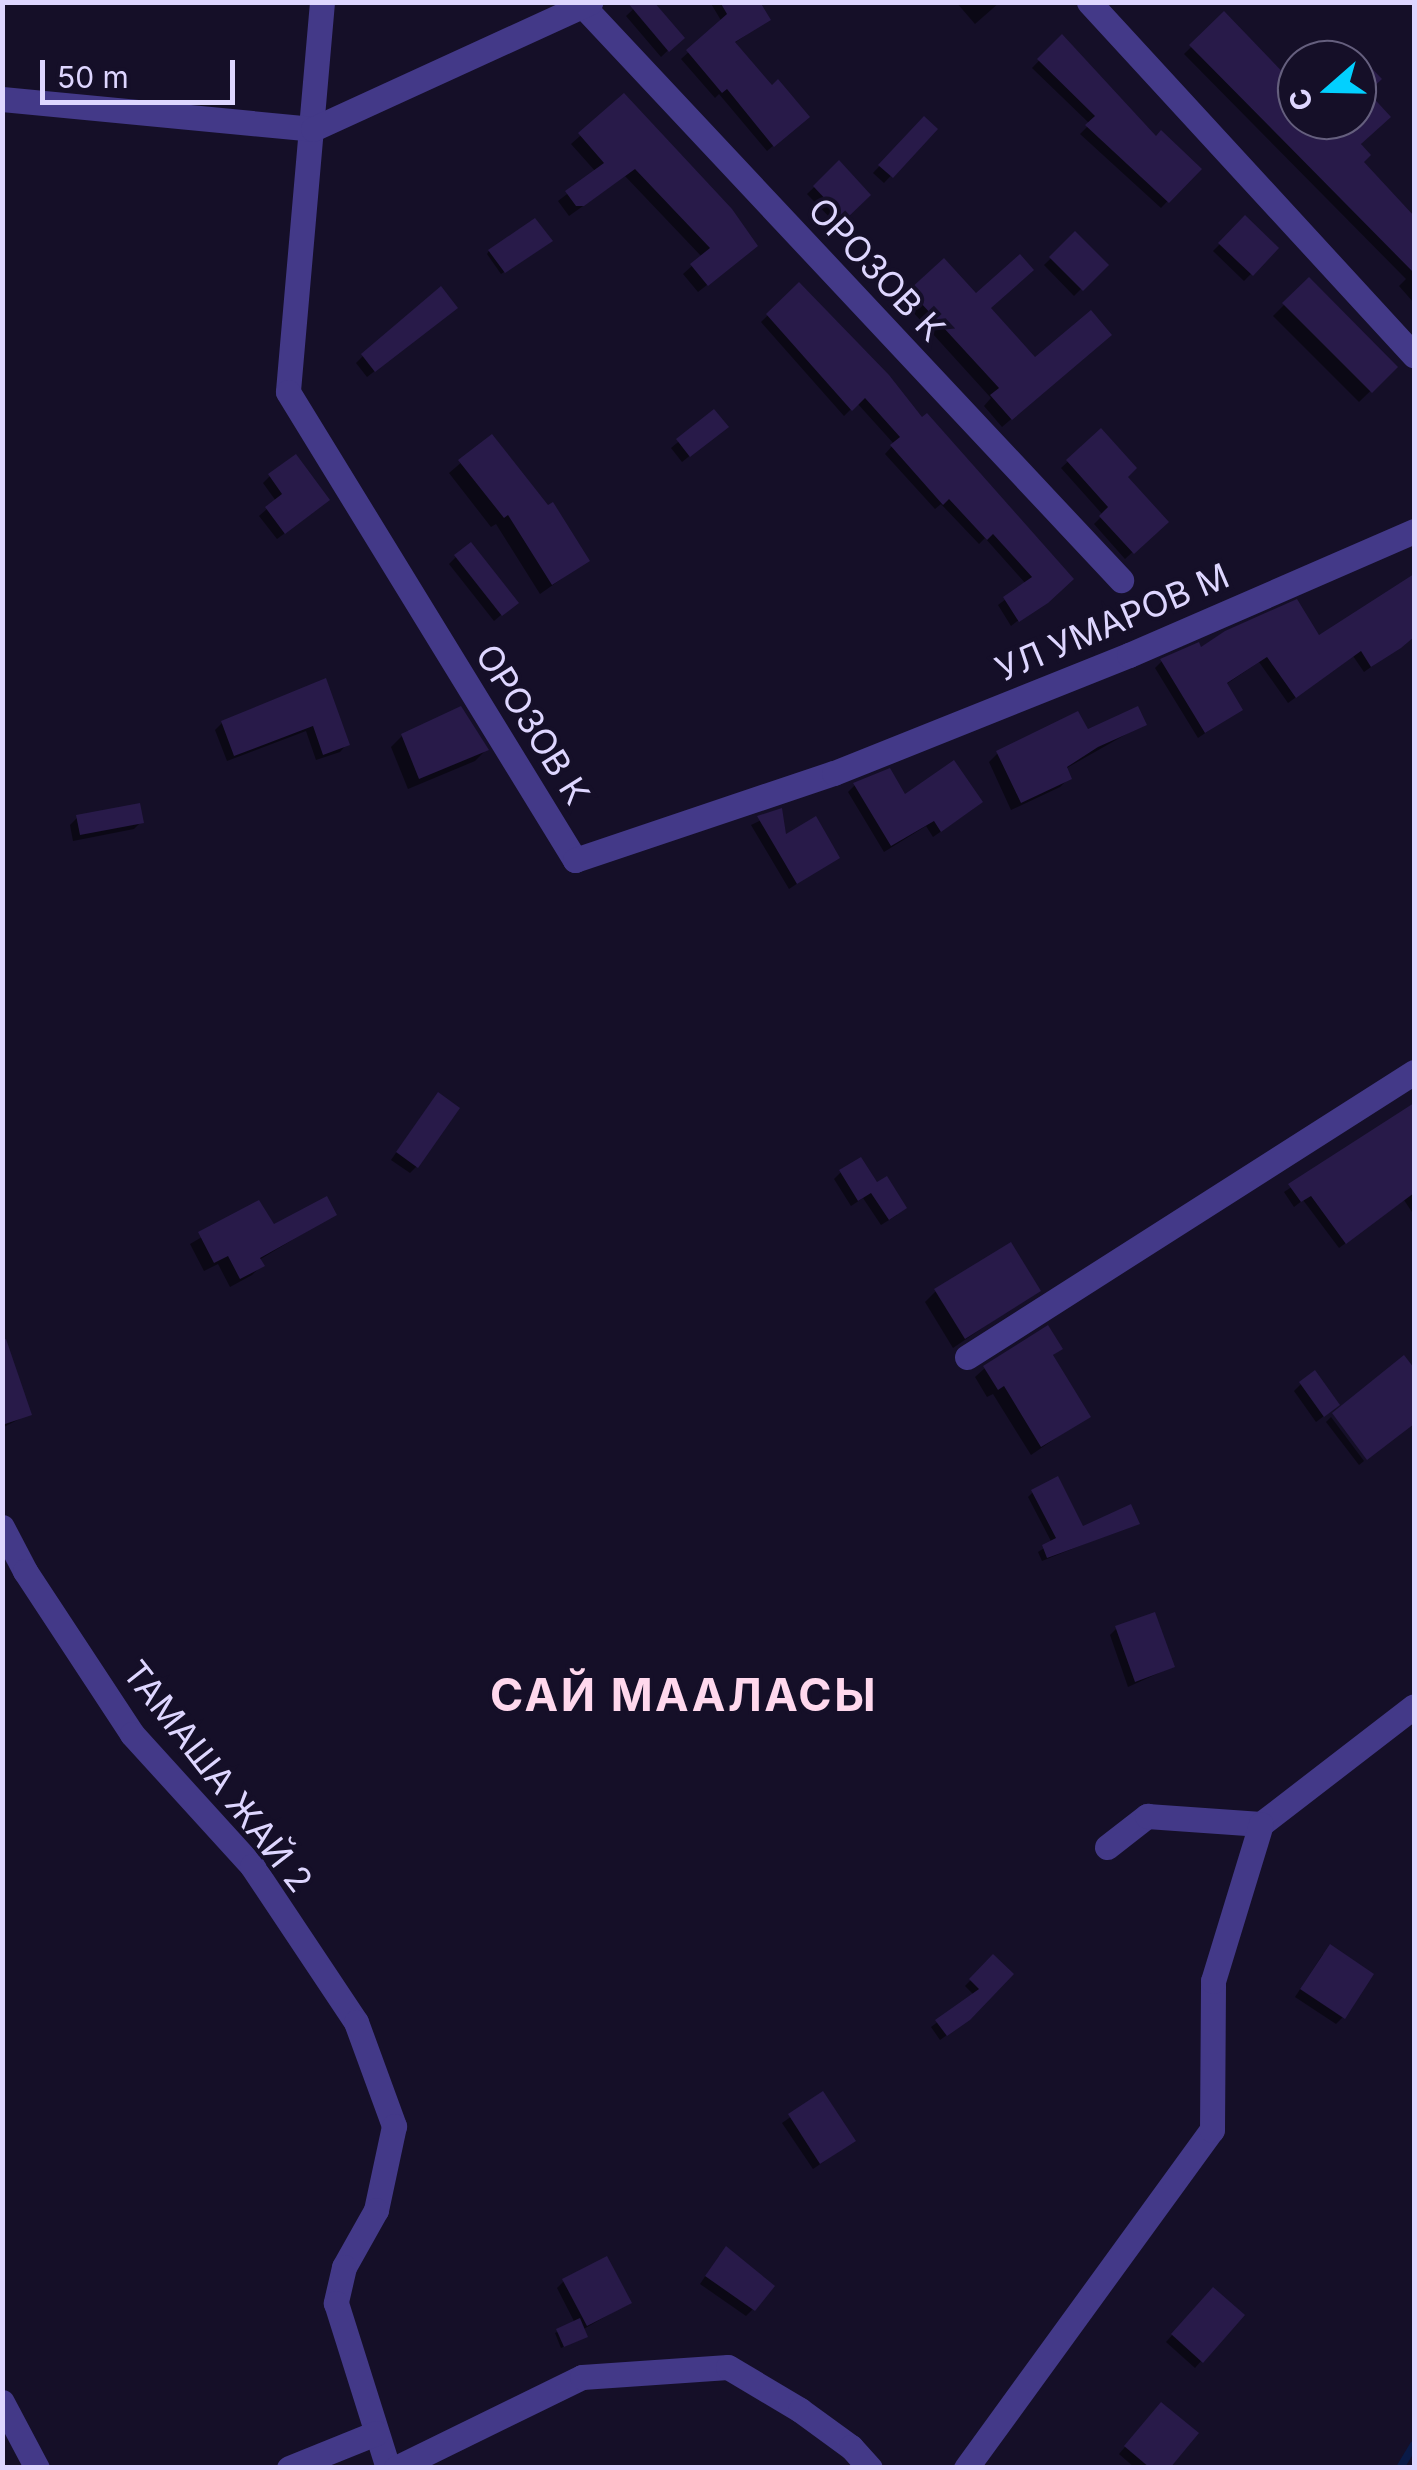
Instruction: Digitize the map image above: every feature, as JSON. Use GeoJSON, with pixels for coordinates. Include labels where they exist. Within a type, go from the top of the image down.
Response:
{"type":"FeatureCollection","features":[{"type":"Feature","properties":{"kind":"street"},"geometry":{"type":"LineString","coordinates":[[312,129],[322,2]]}},
{"type":"Feature","properties":{"kind":"street"},"geometry":{"type":"LineString","coordinates":[[1089,2],[1414,356]]}},
{"type":"Feature","properties":{"kind":"street"},"geometry":{"type":"LineString","coordinates":[[2,99],[312,129],[586,4]]}},
{"type":"Feature","properties":{"kind":"street","name":"ОРОЗОВ К"},"geometry":{"type":"LineString","coordinates":[[586,4],[1121,580]]}},
{"type":"Feature","properties":{"kind":"street","name":"ОРОЗОВ К"},"geometry":{"type":"LineString","coordinates":[[312,129],[288,392],[576,860],[834,773]]}},
{"type":"Feature","properties":{"kind":"street","name":"УЛ УМАРОВ М"},"geometry":{"type":"LineString","coordinates":[[834,773],[1130,655],[1414,531]]}},
{"type":"Feature","properties":{"kind":"street"},"geometry":{"type":"LineString","coordinates":[[968,1357],[1414,1072]]}},
{"type":"Feature","properties":{"kind":"street","name":"ТАМАША ЖАЙ 2"},"geometry":{"type":"LineString","coordinates":[[2,1528],[24,1571],[132,1734],[252,1866],[356,2022],[394,2126],[376,2210],[344,2267],[336,2303],[388,2468]]}},
{"type":"Feature","properties":{"kind":"street"},"geometry":{"type":"LineString","coordinates":[[966,2468],[1212,2130],[1214,1980],[1261,1824],[1414,1706]]}},
{"type":"Feature","properties":{"kind":"street"},"geometry":{"type":"LineString","coordinates":[[1107,1847],[1147,1816],[1261,1824]]}},
{"type":"Feature","properties":{"kind":"street"},"geometry":{"type":"LineString","coordinates":[[396,2468],[582,2376],[728,2367],[852,2447],[870,2468]]}},
{"type":"Feature","properties":{"kind":"street"},"geometry":{"type":"LineString","coordinates":[[2,2402],[37,2468]]}},
{"type":"Feature","properties":{"kind":"street"},"geometry":{"type":"LineString","coordinates":[[289,2468],[376,2434]]}},
{"type":"Feature","properties":{"kind":"building"},"geometry":{"type":"Polygon","coordinates":[[[627,2],[654,2],[685,38],[669,52],[627,2]]]}},
{"type":"Feature","properties":{"kind":"building"},"geometry":{"type":"Polygon","coordinates":[[[720,2],[760,2],[771,20],[735,42],[772,85],[778,79],[810,117],[774,147],[727,89],[722,93],[686,50],[727,14],[720,2]]]}},
{"type":"Feature","properties":{"kind":"building"},"geometry":{"type":"Polygon","coordinates":[[[1224,11],[1277,66],[1277,134],[1189,45],[1224,11]]]}},
{"type":"Feature","properties":{"kind":"building"},"geometry":{"type":"Polygon","coordinates":[[[1062,34],[1156,136],[1161,130],[1202,169],[1169,203],[1085,125],[1095,116],[1037,59],[1062,34]]]}},
{"type":"Feature","properties":{"kind":"building"},"geometry":{"type":"Polygon","coordinates":[[[624,93],[732,209],[758,246],[708,286],[690,264],[710,248],[635,169],[584,206],[576,206],[565,191],[604,163],[578,133],[624,93]]]}},
{"type":"Feature","properties":{"kind":"building"},"geometry":{"type":"Polygon","coordinates":[[[1377,102],[1391,117],[1377,130],[1377,102]]]}},
{"type":"Feature","properties":{"kind":"building"},"geometry":{"type":"Polygon","coordinates":[[[924,116],[938,129],[893,178],[878,165],[924,116]]]}},
{"type":"Feature","properties":{"kind":"building"},"geometry":{"type":"Polygon","coordinates":[[[1283,140],[1365,140],[1361,144],[1371,155],[1364,162],[1414,216],[1414,273],[1283,140]]]}},
{"type":"Feature","properties":{"kind":"building"},"geometry":{"type":"Polygon","coordinates":[[[839,160],[871,195],[845,220],[813,186],[839,160]]]}},
{"type":"Feature","properties":{"kind":"building"},"geometry":{"type":"Polygon","coordinates":[[[1245,215],[1279,248],[1253,276],[1218,243],[1245,215]]]}},
{"type":"Feature","properties":{"kind":"building"},"geometry":{"type":"Polygon","coordinates":[[[535,218],[553,241],[505,273],[488,250],[535,218]]]}},
{"type":"Feature","properties":{"kind":"building"},"geometry":{"type":"Polygon","coordinates":[[[1075,231],[1109,265],[1083,291],[1049,257],[1075,231]]]}},
{"type":"Feature","properties":{"kind":"building"},"geometry":{"type":"Polygon","coordinates":[[[1020,254],[1034,270],[991,308],[1035,357],[1091,310],[1112,335],[1012,420],[990,395],[999,388],[909,290],[944,258],[976,293],[1020,254]]]}},
{"type":"Feature","properties":{"kind":"building"},"geometry":{"type":"Polygon","coordinates":[[[1309,277],[1398,367],[1372,393],[1282,303],[1309,277]]]}},
{"type":"Feature","properties":{"kind":"building"},"geometry":{"type":"Polygon","coordinates":[[[799,282],[889,375],[922,417],[927,413],[1074,579],[1048,603],[1019,622],[1003,597],[1032,577],[993,534],[987,540],[949,499],[943,505],[890,445],[900,437],[865,398],[852,411],[766,314],[799,282]]]}},
{"type":"Feature","properties":{"kind":"building"},"geometry":{"type":"Polygon","coordinates":[[[441,286],[458,308],[375,372],[361,354],[441,286]]]}},
{"type":"Feature","properties":{"kind":"building"},"geometry":{"type":"Polygon","coordinates":[[[714,409],[729,427],[690,457],[676,439],[714,409]]]}},
{"type":"Feature","properties":{"kind":"building"},"geometry":{"type":"Polygon","coordinates":[[[1101,428],[1137,468],[1128,477],[1169,522],[1134,554],[1099,516],[1108,507],[1066,460],[1101,428]]]}},
{"type":"Feature","properties":{"kind":"building"},"geometry":{"type":"Polygon","coordinates":[[[492,434],[548,505],[553,502],[590,561],[552,585],[508,515],[504,518],[458,460],[492,434]]]}},
{"type":"Feature","properties":{"kind":"building"},"geometry":{"type":"Polygon","coordinates":[[[296,454],[330,500],[285,534],[265,507],[282,494],[268,474],[296,454]]]}},
{"type":"Feature","properties":{"kind":"building"},"geometry":{"type":"Polygon","coordinates":[[[471,542],[519,603],[502,616],[454,555],[471,542]]]}},
{"type":"Feature","properties":{"kind":"building"},"geometry":{"type":"Polygon","coordinates":[[[1414,574],[1414,637],[1401,648],[1371,667],[1361,651],[1296,698],[1267,657],[1227,683],[1243,710],[1205,733],[1160,659],[1199,642],[1201,647],[1225,631],[1297,599],[1319,635],[1414,574]]]}},
{"type":"Feature","properties":{"kind":"building"},"geometry":{"type":"Polygon","coordinates":[[[326,678],[350,745],[323,755],[313,726],[234,756],[221,721],[326,678]]]}},
{"type":"Feature","properties":{"kind":"building"},"geometry":{"type":"Polygon","coordinates":[[[461,706],[489,750],[419,779],[401,734],[461,706]]]}},
{"type":"Feature","properties":{"kind":"building"},"geometry":{"type":"Polygon","coordinates":[[[1138,706],[1147,725],[1098,747],[1067,767],[1072,779],[1021,803],[996,751],[1078,711],[1088,729],[1138,706]]]}},
{"type":"Feature","properties":{"kind":"building"},"geometry":{"type":"Polygon","coordinates":[[[954,760],[983,802],[941,832],[934,821],[891,846],[853,783],[890,768],[905,794],[954,760]]]}},
{"type":"Feature","properties":{"kind":"building"},"geometry":{"type":"Polygon","coordinates":[[[140,803],[144,823],[80,835],[76,815],[140,803]]]}},
{"type":"Feature","properties":{"kind":"building"},"geometry":{"type":"Polygon","coordinates":[[[782,808],[786,834],[816,816],[840,858],[797,884],[757,816],[782,808]]]}},
{"type":"Feature","properties":{"kind":"building"},"geometry":{"type":"Polygon","coordinates":[[[438,1092],[460,1108],[418,1168],[396,1152],[438,1092]]]}},
{"type":"Feature","properties":{"kind":"building"},"geometry":{"type":"Polygon","coordinates":[[[1414,1103],[1414,1193],[1346,1244],[1311,1196],[1301,1202],[1288,1184],[1414,1103]]]}},
{"type":"Feature","properties":{"kind":"building"},"geometry":{"type":"Polygon","coordinates":[[[861,1157],[877,1182],[887,1176],[907,1208],[889,1220],[871,1193],[858,1201],[839,1170],[861,1157]]]}},
{"type":"Feature","properties":{"kind":"building"},"geometry":{"type":"Polygon","coordinates":[[[327,1196],[337,1215],[260,1258],[265,1266],[240,1279],[228,1256],[214,1263],[198,1232],[259,1200],[274,1224],[327,1196]]]}},
{"type":"Feature","properties":{"kind":"building"},"geometry":{"type":"Polygon","coordinates":[[[1011,1242],[1041,1291],[965,1339],[934,1289],[1011,1242]]]}},
{"type":"Feature","properties":{"kind":"building"},"geometry":{"type":"Polygon","coordinates":[[[1048,1325],[1063,1349],[1053,1355],[1091,1417],[1041,1447],[1004,1386],[998,1390],[983,1366],[1048,1325]]]}},
{"type":"Feature","properties":{"kind":"building"},"geometry":{"type":"Polygon","coordinates":[[[6,1339],[32,1415],[2,1425],[2,1340],[6,1339]]]}},
{"type":"Feature","properties":{"kind":"building"},"geometry":{"type":"Polygon","coordinates":[[[1404,1355],[1414,1368],[1414,1424],[1367,1460],[1332,1413],[1404,1355]]]}},
{"type":"Feature","properties":{"kind":"building"},"geometry":{"type":"Polygon","coordinates":[[[1315,1370],[1340,1405],[1324,1417],[1299,1382],[1315,1370]]]}},
{"type":"Feature","properties":{"kind":"building"},"geometry":{"type":"Polygon","coordinates":[[[1058,1476],[1083,1526],[1131,1504],[1140,1524],[1047,1558],[1042,1545],[1056,1538],[1031,1490],[1058,1476]]]}},
{"type":"Feature","properties":{"kind":"building"},"geometry":{"type":"Polygon","coordinates":[[[1155,1612],[1175,1667],[1135,1682],[1115,1626],[1155,1612]]]}},
{"type":"Feature","properties":{"kind":"building"},"geometry":{"type":"Polygon","coordinates":[[[1330,1944],[1374,1974],[1345,2019],[1300,1989],[1330,1944]]]}},
{"type":"Feature","properties":{"kind":"building"},"geometry":{"type":"Polygon","coordinates":[[[993,1954],[1014,1974],[970,2020],[947,2036],[935,2020],[979,1989],[969,1979],[993,1954]]]}},
{"type":"Feature","properties":{"kind":"building"},"geometry":{"type":"Polygon","coordinates":[[[823,2091],[856,2141],[820,2164],[788,2114],[823,2091]]]}},
{"type":"Feature","properties":{"kind":"building"},"geometry":{"type":"Polygon","coordinates":[[[726,2246],[775,2286],[755,2311],[705,2276],[726,2246]]]}},
{"type":"Feature","properties":{"kind":"building"},"geometry":{"type":"Polygon","coordinates":[[[607,2256],[632,2303],[587,2326],[562,2279],[607,2256]]]}},
{"type":"Feature","properties":{"kind":"building"},"geometry":{"type":"Polygon","coordinates":[[[1213,2287],[1245,2315],[1203,2363],[1171,2334],[1213,2287]]]}},
{"type":"Feature","properties":{"kind":"building"},"geometry":{"type":"Polygon","coordinates":[[[580,2318],[588,2337],[564,2347],[556,2329],[580,2318]]]}},
{"type":"Feature","properties":{"kind":"building"},"geometry":{"type":"Polygon","coordinates":[[[1161,2402],[1199,2433],[1170,2468],[1150,2468],[1124,2446],[1161,2402]]]}},
{"type":"Feature","properties":{"kind":"waterway"},"geometry":{"type":"LineString","coordinates":[[1400,2468],[1414,2445]]}},
{"type":"Feature","properties":{"kind":"district","name":"САЙ МААЛАСЫ"},"geometry":{"type":"Point","coordinates":[684,1695]}}]}
